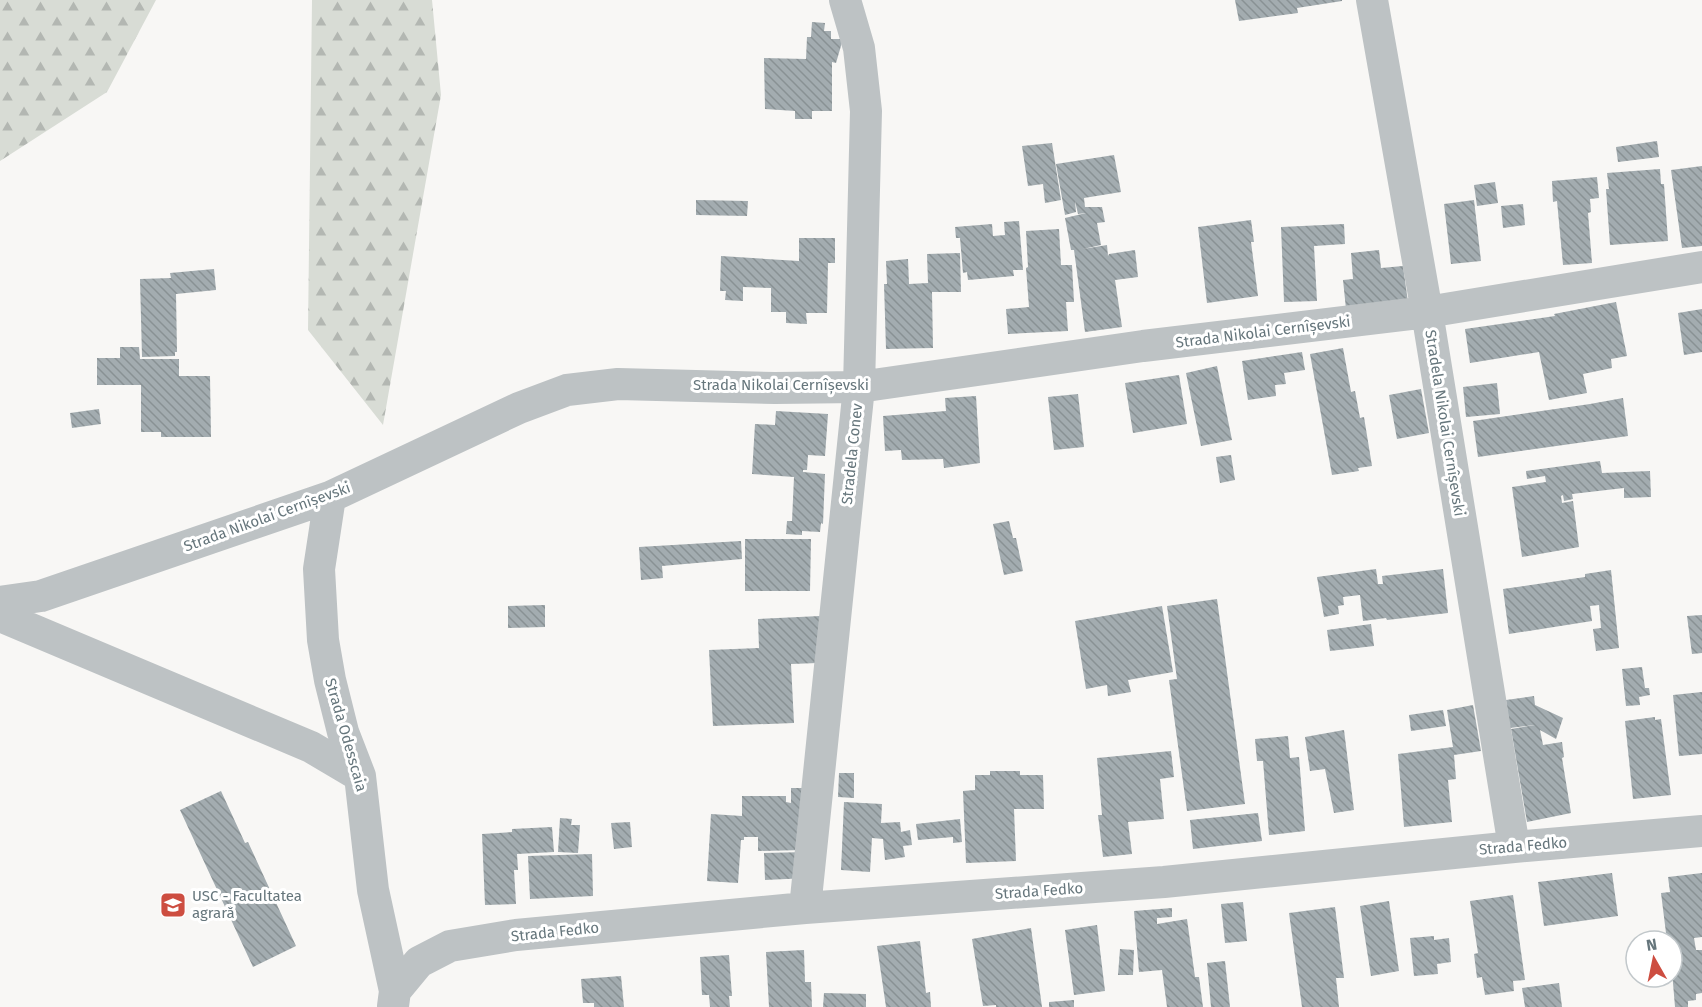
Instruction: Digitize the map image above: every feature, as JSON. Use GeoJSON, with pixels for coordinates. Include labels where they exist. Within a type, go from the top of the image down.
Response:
{"type":"FeatureCollection","features":[{"type":"Feature","properties":{"kind":"street","name":"Stradela Conev"},"geometry":{"type":"LineString","coordinates":[[805,908],[859,387],[866,111],[859,48],[845,0]]}},
{"type":"Feature","properties":{"kind":"street","name":"Stradela Nikolai Cernîșevski"},"geometry":{"type":"LineString","coordinates":[[1372,0],[1427,312],[1514,847]]}},
{"type":"Feature","properties":{"kind":"street","name":"Strada Nikolai Cernîșevski"},"geometry":{"type":"LineString","coordinates":[[0,602],[41,596],[330,497],[519,408],[567,390],[618,384],[775,388],[859,387],[1143,346],[1427,312],[1702,267]]}},
{"type":"Feature","properties":{"kind":"street","name":"Strada Odesscaia"},"geometry":{"type":"LineString","coordinates":[[330,497],[319,569],[323,640],[330,680],[341,721],[360,776],[373,890],[394,999]]}},
{"type":"Feature","properties":{"kind":"street"},"geometry":{"type":"LineString","coordinates":[[0,616],[311,747],[360,776]]}},
{"type":"Feature","properties":{"kind":"street","name":"Strada Fedko"},"geometry":{"type":"LineString","coordinates":[[394,999],[419,962],[450,946],[516,935],[805,908],[1164,882],[1514,847],[1702,831]]}},
{"type":"Feature","properties":{"kind":"green space"},"geometry":{"type":"Polygon","coordinates":[[[0,0],[156,0],[107,92],[0,161],[0,0]]]}},
{"type":"Feature","properties":{"kind":"green space"},"geometry":{"type":"Polygon","coordinates":[[[312,0],[432,0],[441,95],[383,425],[308,330],[312,0]]]}},
{"type":"Feature","properties":{"kind":"building"},"geometry":{"type":"Polygon","coordinates":[[[1235,0],[1342,1],[1297,8],[1298,13],[1239,21],[1235,0]]]}},
{"type":"Feature","properties":{"kind":"building"},"geometry":{"type":"Polygon","coordinates":[[[812,22],[825,23],[824,31],[831,31],[831,39],[843,39],[836,63],[832,62],[832,111],[812,111],[812,119],[795,119],[795,111],[765,109],[764,58],[806,59],[807,37],[811,37],[812,22]]]}},
{"type":"Feature","properties":{"kind":"building"},"geometry":{"type":"Polygon","coordinates":[[[1657,141],[1659,157],[1618,162],[1616,147],[1657,141]]]}},
{"type":"Feature","properties":{"kind":"building"},"geometry":{"type":"Polygon","coordinates":[[[1052,143],[1061,200],[1045,203],[1043,184],[1028,186],[1022,146],[1052,143]]]}},
{"type":"Feature","properties":{"kind":"building"},"geometry":{"type":"Polygon","coordinates":[[[1114,155],[1121,192],[1084,198],[1085,207],[1102,207],[1105,222],[1097,223],[1101,245],[1083,249],[1107,245],[1108,256],[1135,250],[1138,277],[1115,280],[1122,327],[1085,332],[1074,250],[1071,250],[1065,218],[1086,213],[1078,214],[1075,201],[1076,212],[1065,215],[1056,164],[1114,155]]]}},
{"type":"Feature","properties":{"kind":"building"},"geometry":{"type":"Polygon","coordinates":[[[1702,166],[1702,246],[1682,248],[1671,170],[1702,166]]]}},
{"type":"Feature","properties":{"kind":"building"},"geometry":{"type":"Polygon","coordinates":[[[1660,169],[1661,184],[1664,184],[1668,241],[1610,245],[1607,173],[1660,169]]]}},
{"type":"Feature","properties":{"kind":"building"},"geometry":{"type":"Polygon","coordinates":[[[1597,177],[1599,198],[1590,199],[1591,212],[1588,213],[1592,263],[1563,265],[1557,201],[1553,202],[1552,181],[1597,177]]]}},
{"type":"Feature","properties":{"kind":"building"},"geometry":{"type":"Polygon","coordinates":[[[1495,182],[1498,203],[1477,206],[1474,185],[1495,182]]]}},
{"type":"Feature","properties":{"kind":"building"},"geometry":{"type":"Polygon","coordinates":[[[696,200],[748,201],[747,216],[696,215],[696,200]]]}},
{"type":"Feature","properties":{"kind":"building"},"geometry":{"type":"Polygon","coordinates":[[[1474,200],[1481,261],[1451,264],[1444,204],[1474,200]]]}},
{"type":"Feature","properties":{"kind":"building"},"geometry":{"type":"Polygon","coordinates":[[[1523,204],[1525,225],[1503,228],[1501,206],[1523,204]]]}},
{"type":"Feature","properties":{"kind":"building"},"geometry":{"type":"Polygon","coordinates":[[[1251,220],[1254,242],[1251,242],[1258,296],[1207,303],[1198,227],[1251,220]]]}},
{"type":"Feature","properties":{"kind":"building"},"geometry":{"type":"Polygon","coordinates":[[[1019,221],[1023,270],[1013,270],[1014,276],[968,280],[967,272],[963,273],[960,238],[956,238],[955,227],[992,224],[993,236],[1005,235],[1004,222],[1019,221]]]}},
{"type":"Feature","properties":{"kind":"building"},"geometry":{"type":"Polygon","coordinates":[[[1344,224],[1345,244],[1314,246],[1317,301],[1284,302],[1281,227],[1344,224]]]}},
{"type":"Feature","properties":{"kind":"building"},"geometry":{"type":"Polygon","coordinates":[[[1059,229],[1061,265],[1072,265],[1074,302],[1066,302],[1068,331],[1008,334],[1006,309],[1029,307],[1026,231],[1059,229]]]}},
{"type":"Feature","properties":{"kind":"building"},"geometry":{"type":"Polygon","coordinates":[[[799,238],[835,238],[835,263],[828,263],[827,313],[806,313],[807,324],[786,323],[786,312],[771,312],[771,288],[743,287],[743,301],[725,300],[726,291],[720,291],[721,256],[799,261],[799,238]]]}},
{"type":"Feature","properties":{"kind":"building"},"geometry":{"type":"Polygon","coordinates":[[[1379,250],[1381,268],[1403,266],[1408,302],[1346,309],[1343,280],[1353,279],[1351,253],[1379,250]]]}},
{"type":"Feature","properties":{"kind":"building"},"geometry":{"type":"Polygon","coordinates":[[[960,253],[961,292],[932,292],[933,348],[886,349],[884,284],[887,284],[886,261],[908,259],[909,284],[928,283],[927,254],[960,253]]]}},
{"type":"Feature","properties":{"kind":"building"},"geometry":{"type":"Polygon","coordinates":[[[214,269],[216,290],[176,294],[177,352],[175,356],[142,357],[140,279],[171,278],[170,273],[214,269]]]}},
{"type":"Feature","properties":{"kind":"building"},"geometry":{"type":"Polygon","coordinates":[[[1616,302],[1627,356],[1611,359],[1612,368],[1583,374],[1587,393],[1549,400],[1539,352],[1470,363],[1465,329],[1555,316],[1554,314],[1616,302]]]}},
{"type":"Feature","properties":{"kind":"building"},"geometry":{"type":"Polygon","coordinates":[[[1702,309],[1702,352],[1684,355],[1678,313],[1702,309]]]}},
{"type":"Feature","properties":{"kind":"building"},"geometry":{"type":"Polygon","coordinates":[[[120,347],[139,347],[140,359],[179,359],[179,376],[210,376],[211,437],[161,437],[161,432],[141,432],[141,385],[97,385],[97,358],[120,358],[120,347]]]}},
{"type":"Feature","properties":{"kind":"building"},"geometry":{"type":"Polygon","coordinates":[[[1343,348],[1351,392],[1355,391],[1360,418],[1364,417],[1372,466],[1358,468],[1359,471],[1332,475],[1310,354],[1343,348]]]}},
{"type":"Feature","properties":{"kind":"building"},"geometry":{"type":"Polygon","coordinates":[[[1302,352],[1305,370],[1284,373],[1286,384],[1275,385],[1276,396],[1248,400],[1242,361],[1302,352]]]}},
{"type":"Feature","properties":{"kind":"building"},"geometry":{"type":"Polygon","coordinates":[[[1217,366],[1232,440],[1201,446],[1186,373],[1217,366]]]}},
{"type":"Feature","properties":{"kind":"building"},"geometry":{"type":"Polygon","coordinates":[[[1179,375],[1187,424],[1133,433],[1125,383],[1179,375]]]}},
{"type":"Feature","properties":{"kind":"building"},"geometry":{"type":"Polygon","coordinates":[[[1497,383],[1500,414],[1466,417],[1463,387],[1497,383]]]}},
{"type":"Feature","properties":{"kind":"building"},"geometry":{"type":"Polygon","coordinates":[[[1421,389],[1429,433],[1397,439],[1389,395],[1421,389]]]}},
{"type":"Feature","properties":{"kind":"building"},"geometry":{"type":"Polygon","coordinates":[[[1078,394],[1084,447],[1054,450],[1048,397],[1078,394]]]}},
{"type":"Feature","properties":{"kind":"building"},"geometry":{"type":"Polygon","coordinates":[[[976,396],[980,463],[944,468],[943,459],[902,460],[901,450],[885,451],[883,416],[946,411],[945,398],[976,396]]]}},
{"type":"Feature","properties":{"kind":"building"},"geometry":{"type":"Polygon","coordinates":[[[1623,398],[1628,436],[1478,457],[1473,421],[1623,398]]]}},
{"type":"Feature","properties":{"kind":"building"},"geometry":{"type":"Polygon","coordinates":[[[99,409],[101,424],[72,428],[70,413],[99,409]]]}},
{"type":"Feature","properties":{"kind":"building"},"geometry":{"type":"Polygon","coordinates":[[[776,411],[828,414],[825,456],[808,455],[807,470],[803,470],[803,472],[825,474],[823,524],[821,523],[820,532],[802,531],[802,535],[786,534],[787,521],[792,521],[794,477],[752,474],[755,424],[775,425],[776,411]]]}},
{"type":"Feature","properties":{"kind":"building"},"geometry":{"type":"Polygon","coordinates":[[[1231,455],[1235,480],[1220,483],[1216,457],[1231,455]]]}},
{"type":"Feature","properties":{"kind":"building"},"geometry":{"type":"Polygon","coordinates":[[[1600,461],[1602,473],[1650,471],[1651,497],[1624,498],[1624,488],[1572,494],[1573,499],[1564,501],[1563,495],[1561,496],[1562,503],[1573,501],[1579,547],[1522,557],[1512,487],[1546,482],[1545,476],[1527,479],[1526,471],[1600,461]]]}},
{"type":"Feature","properties":{"kind":"building"},"geometry":{"type":"Polygon","coordinates":[[[1009,521],[1013,538],[1016,538],[1023,571],[1004,575],[993,524],[1009,521]]]}},
{"type":"Feature","properties":{"kind":"building"},"geometry":{"type":"Polygon","coordinates":[[[745,539],[811,539],[810,591],[745,591],[745,539]]]}},
{"type":"Feature","properties":{"kind":"building"},"geometry":{"type":"Polygon","coordinates":[[[741,541],[742,559],[662,566],[663,578],[641,580],[639,547],[741,541]]]}},
{"type":"Feature","properties":{"kind":"building"},"geometry":{"type":"Polygon","coordinates":[[[1376,569],[1378,584],[1383,584],[1382,576],[1443,569],[1448,613],[1363,621],[1360,595],[1343,597],[1344,605],[1338,606],[1339,614],[1324,617],[1317,577],[1376,569]]]}},
{"type":"Feature","properties":{"kind":"building"},"geometry":{"type":"Polygon","coordinates":[[[1611,570],[1619,648],[1596,651],[1593,629],[1601,628],[1599,605],[1590,606],[1592,621],[1509,634],[1503,589],[1585,577],[1585,574],[1611,570]]]}},
{"type":"Feature","properties":{"kind":"building"},"geometry":{"type":"Polygon","coordinates":[[[1217,599],[1245,804],[1187,811],[1169,680],[1177,679],[1167,606],[1217,599]]]}},
{"type":"Feature","properties":{"kind":"building"},"geometry":{"type":"Polygon","coordinates":[[[545,605],[545,627],[508,628],[508,606],[545,605]]]}},
{"type":"Feature","properties":{"kind":"building"},"geometry":{"type":"Polygon","coordinates":[[[1162,606],[1173,672],[1128,680],[1131,692],[1108,696],[1107,685],[1086,689],[1075,621],[1162,606]]]}},
{"type":"Feature","properties":{"kind":"building"},"geometry":{"type":"Polygon","coordinates":[[[1702,615],[1702,653],[1692,654],[1687,616],[1702,615]]]}},
{"type":"Feature","properties":{"kind":"building"},"geometry":{"type":"Polygon","coordinates":[[[820,616],[818,663],[791,664],[794,723],[713,726],[709,650],[759,648],[758,619],[820,616]]]}},
{"type":"Feature","properties":{"kind":"building"},"geometry":{"type":"Polygon","coordinates":[[[1371,624],[1374,646],[1330,651],[1327,630],[1371,624]]]}},
{"type":"Feature","properties":{"kind":"building"},"geometry":{"type":"Polygon","coordinates":[[[1642,667],[1645,688],[1649,688],[1650,695],[1639,697],[1640,705],[1626,706],[1622,669],[1642,667]]]}},
{"type":"Feature","properties":{"kind":"building"},"geometry":{"type":"Polygon","coordinates":[[[1702,692],[1702,754],[1679,756],[1673,695],[1702,692]]]}},
{"type":"Feature","properties":{"kind":"building"},"geometry":{"type":"Polygon","coordinates":[[[1534,696],[1535,705],[1563,718],[1556,739],[1540,730],[1543,745],[1562,742],[1564,757],[1562,758],[1571,813],[1527,822],[1511,729],[1535,725],[1510,728],[1506,700],[1534,696]]]}},
{"type":"Feature","properties":{"kind":"building"},"geometry":{"type":"Polygon","coordinates":[[[1473,705],[1481,751],[1454,755],[1456,779],[1448,780],[1452,822],[1404,827],[1398,754],[1453,747],[1447,710],[1473,705]]]}},
{"type":"Feature","properties":{"kind":"building"},"geometry":{"type":"Polygon","coordinates":[[[1443,710],[1446,726],[1411,731],[1409,715],[1443,710]]]}},
{"type":"Feature","properties":{"kind":"building"},"geometry":{"type":"Polygon","coordinates":[[[1655,717],[1655,720],[1661,719],[1671,795],[1633,799],[1625,721],[1655,717]]]}},
{"type":"Feature","properties":{"kind":"building"},"geometry":{"type":"Polygon","coordinates":[[[1344,730],[1354,810],[1334,813],[1325,769],[1310,771],[1305,737],[1344,730]]]}},
{"type":"Feature","properties":{"kind":"building"},"geometry":{"type":"Polygon","coordinates":[[[1288,736],[1290,758],[1299,757],[1305,831],[1269,835],[1263,761],[1257,761],[1255,739],[1288,736]]]}},
{"type":"Feature","properties":{"kind":"building"},"geometry":{"type":"Polygon","coordinates":[[[1171,751],[1174,777],[1160,779],[1164,819],[1128,822],[1132,854],[1103,857],[1098,815],[1102,815],[1097,758],[1171,751]]]}},
{"type":"Feature","properties":{"kind":"building"},"geometry":{"type":"Polygon","coordinates":[[[990,771],[1020,771],[1020,775],[1043,775],[1044,809],[1014,809],[1016,861],[966,863],[963,791],[975,790],[975,775],[990,775],[990,771]]]}},
{"type":"Feature","properties":{"kind":"building"},"geometry":{"type":"Polygon","coordinates":[[[839,773],[854,773],[854,798],[838,797],[839,773]]]}},
{"type":"Feature","properties":{"kind":"building"},"geometry":{"type":"Polygon","coordinates":[[[791,788],[813,788],[803,850],[758,851],[758,837],[744,837],[744,840],[741,840],[738,883],[707,881],[711,814],[742,816],[742,796],[786,796],[786,802],[791,803],[791,788]]]}},
{"type":"Feature","properties":{"kind":"building"},"geometry":{"type":"Polygon","coordinates":[[[221,791],[245,843],[248,842],[296,946],[253,967],[180,810],[221,791]]]}},
{"type":"Feature","properties":{"kind":"building"},"geometry":{"type":"Polygon","coordinates":[[[844,802],[882,804],[881,823],[900,822],[901,832],[910,830],[912,845],[903,846],[905,857],[885,860],[883,839],[872,838],[870,872],[841,870],[844,802]]]}},
{"type":"Feature","properties":{"kind":"building"},"geometry":{"type":"Polygon","coordinates":[[[1258,813],[1262,841],[1193,849],[1190,820],[1258,813]]]}},
{"type":"Feature","properties":{"kind":"building"},"geometry":{"type":"Polygon","coordinates":[[[560,818],[572,819],[571,825],[580,825],[578,853],[558,852],[560,818]]]}},
{"type":"Feature","properties":{"kind":"building"},"geometry":{"type":"Polygon","coordinates":[[[960,819],[962,842],[953,843],[953,837],[918,840],[916,824],[960,819]]]}},
{"type":"Feature","properties":{"kind":"building"},"geometry":{"type":"Polygon","coordinates":[[[630,822],[632,847],[614,849],[611,823],[630,822]]]}},
{"type":"Feature","properties":{"kind":"building"},"geometry":{"type":"Polygon","coordinates":[[[552,827],[554,852],[517,854],[518,870],[514,870],[516,904],[485,905],[482,834],[512,832],[512,829],[552,827]]]}},
{"type":"Feature","properties":{"kind":"building"},"geometry":{"type":"Polygon","coordinates":[[[807,852],[808,878],[765,880],[764,853],[807,852]]]}},
{"type":"Feature","properties":{"kind":"building"},"geometry":{"type":"Polygon","coordinates":[[[592,854],[593,896],[530,899],[528,856],[592,854]]]}},
{"type":"Feature","properties":{"kind":"building"},"geometry":{"type":"Polygon","coordinates":[[[1612,873],[1618,916],[1544,926],[1538,882],[1612,873]]]}},
{"type":"Feature","properties":{"kind":"building"},"geometry":{"type":"Polygon","coordinates":[[[1702,873],[1702,937],[1694,938],[1696,950],[1702,950],[1702,993],[1696,994],[1696,1000],[1688,1001],[1688,1007],[1675,1007],[1674,989],[1684,989],[1684,929],[1666,929],[1661,893],[1670,892],[1668,877],[1702,873]]]}},
{"type":"Feature","properties":{"kind":"building"},"geometry":{"type":"Polygon","coordinates":[[[1513,895],[1525,980],[1513,981],[1514,991],[1485,995],[1482,977],[1477,978],[1474,954],[1478,953],[1470,901],[1513,895]]]}},
{"type":"Feature","properties":{"kind":"building"},"geometry":{"type":"Polygon","coordinates":[[[1389,901],[1399,971],[1371,976],[1360,906],[1389,901]]]}},
{"type":"Feature","properties":{"kind":"building"},"geometry":{"type":"Polygon","coordinates":[[[1243,902],[1247,941],[1225,943],[1221,904],[1243,902]]]}},
{"type":"Feature","properties":{"kind":"building"},"geometry":{"type":"Polygon","coordinates":[[[1335,907],[1344,978],[1336,978],[1339,1007],[1302,1007],[1289,913],[1335,907]]]}},
{"type":"Feature","properties":{"kind":"building"},"geometry":{"type":"Polygon","coordinates":[[[1172,908],[1172,917],[1157,918],[1157,924],[1187,919],[1195,977],[1199,977],[1203,1007],[1167,1007],[1162,970],[1139,972],[1134,911],[1172,908]]]}},
{"type":"Feature","properties":{"kind":"building"},"geometry":{"type":"Polygon","coordinates":[[[1097,925],[1105,991],[1074,995],[1065,930],[1097,925]]]}},
{"type":"Feature","properties":{"kind":"building"},"geometry":{"type":"Polygon","coordinates":[[[1031,928],[1042,1007],[983,1006],[972,939],[1031,928]]]}},
{"type":"Feature","properties":{"kind":"building"},"geometry":{"type":"Polygon","coordinates":[[[1434,936],[1434,940],[1449,938],[1451,962],[1437,964],[1438,974],[1414,976],[1410,938],[1434,936]]]}},
{"type":"Feature","properties":{"kind":"building"},"geometry":{"type":"Polygon","coordinates":[[[920,941],[926,993],[930,992],[931,1007],[886,1007],[877,946],[920,941]]]}},
{"type":"Feature","properties":{"kind":"building"},"geometry":{"type":"Polygon","coordinates":[[[1120,949],[1134,950],[1133,975],[1118,975],[1120,949]]]}},
{"type":"Feature","properties":{"kind":"building"},"geometry":{"type":"Polygon","coordinates":[[[804,950],[805,982],[811,982],[812,1007],[769,1007],[766,952],[804,950]]]}},
{"type":"Feature","properties":{"kind":"building"},"geometry":{"type":"Polygon","coordinates":[[[729,955],[732,996],[729,996],[730,1007],[710,1007],[709,995],[702,995],[700,957],[729,955]]]}},
{"type":"Feature","properties":{"kind":"building"},"geometry":{"type":"Polygon","coordinates":[[[1225,961],[1230,1007],[1211,1007],[1207,963],[1225,961]]]}},
{"type":"Feature","properties":{"kind":"building"},"geometry":{"type":"Polygon","coordinates":[[[621,976],[624,1007],[594,1007],[594,1003],[583,1003],[581,979],[621,976]]]}},
{"type":"Feature","properties":{"kind":"building"},"geometry":{"type":"Polygon","coordinates":[[[1559,983],[1562,1007],[1525,1007],[1522,988],[1559,983]]]}},
{"type":"Feature","properties":{"kind":"building"},"geometry":{"type":"Polygon","coordinates":[[[824,993],[866,994],[866,1007],[823,1007],[824,993]]]}},
{"type":"Feature","properties":{"kind":"building"},"geometry":{"type":"Polygon","coordinates":[[[1074,1000],[1074,1007],[1049,1007],[1049,1002],[1074,1000]]]}},
{"type":"Feature","properties":{"kind":"place","name":"USC - Facultatea agrară"},"geometry":{"type":"Point","coordinates":[173,905]}}]}
